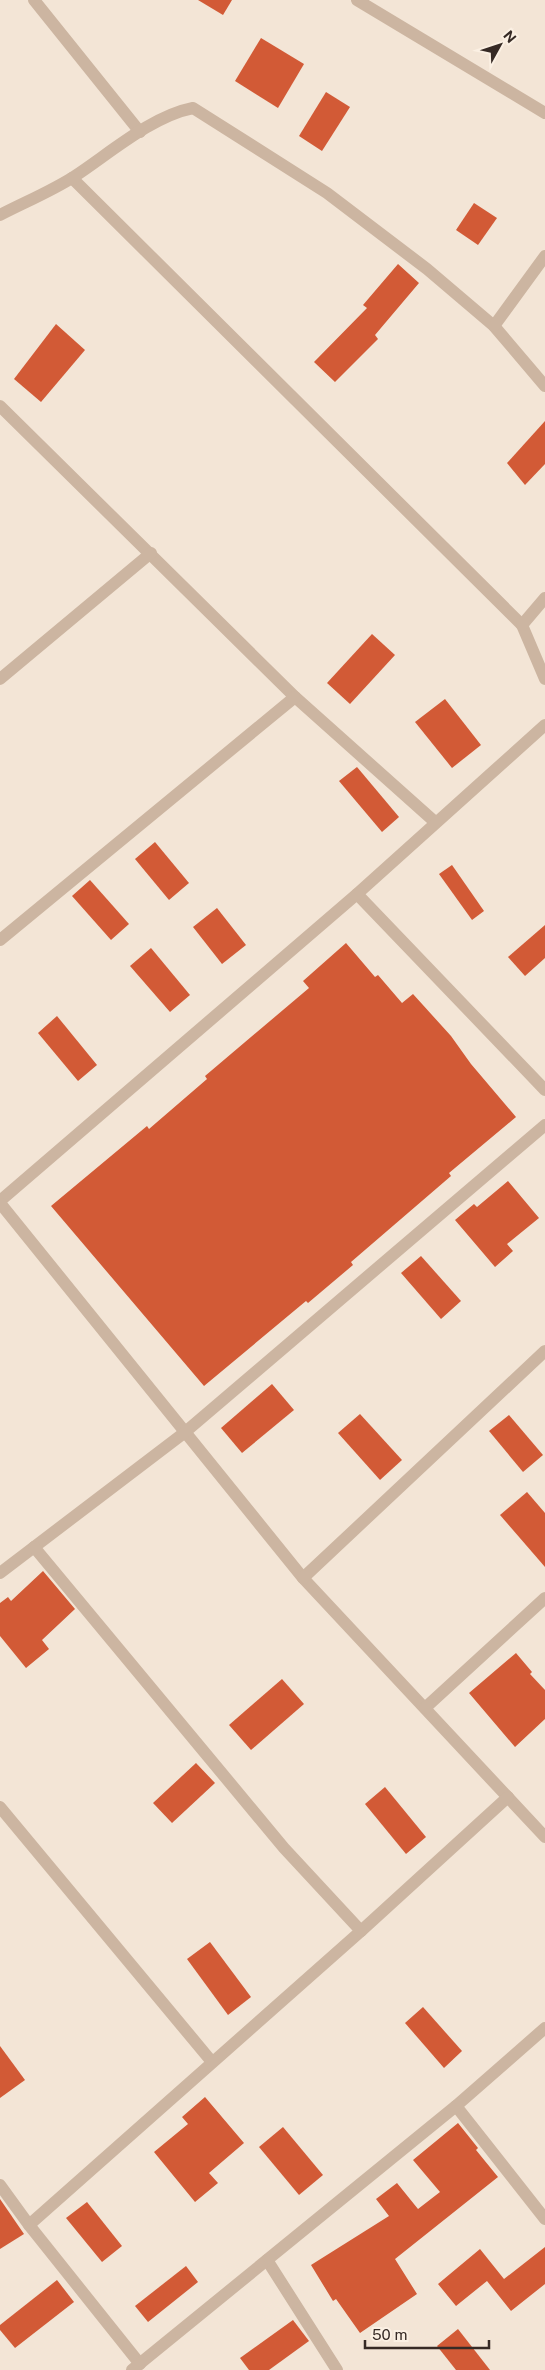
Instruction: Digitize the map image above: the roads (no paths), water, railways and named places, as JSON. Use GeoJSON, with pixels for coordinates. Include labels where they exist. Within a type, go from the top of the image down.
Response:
{"type":"FeatureCollection","features":[{"type":"Feature","properties":{"kind":"street"},"geometry":{"type":"LineString","coordinates":[[34,0],[140,132]]}},
{"type":"Feature","properties":{"kind":"street"},"geometry":{"type":"LineString","coordinates":[[356,0],[545,114]]}},
{"type":"Feature","properties":{"kind":"street"},"geometry":{"type":"LineString","coordinates":[[0,215],[72,178],[140,132],[181,110],[193,108],[204,113],[327,193],[427,269],[494,326],[545,386]]}},
{"type":"Feature","properties":{"kind":"street"},"geometry":{"type":"LineString","coordinates":[[72,178],[522,625],[545,679]]}},
{"type":"Feature","properties":{"kind":"street"},"geometry":{"type":"LineString","coordinates":[[494,326],[545,256]]}},
{"type":"Feature","properties":{"kind":"street"},"geometry":{"type":"LineString","coordinates":[[1,409],[151,553],[294,697],[434,822]]}},
{"type":"Feature","properties":{"kind":"street"},"geometry":{"type":"LineString","coordinates":[[0,679],[151,553]]}},
{"type":"Feature","properties":{"kind":"street"},"geometry":{"type":"LineString","coordinates":[[522,625],[545,598]]}},
{"type":"Feature","properties":{"kind":"street"},"geometry":{"type":"LineString","coordinates":[[0,940],[294,697]]}},
{"type":"Feature","properties":{"kind":"street"},"geometry":{"type":"LineString","coordinates":[[545,725],[434,822],[357,894],[0,1202],[184,1433],[303,1578],[545,1837]]}},
{"type":"Feature","properties":{"kind":"street"},"geometry":{"type":"LineString","coordinates":[[357,894],[545,1090]]}},
{"type":"Feature","properties":{"kind":"street"},"geometry":{"type":"LineString","coordinates":[[2,1568],[34,1547],[184,1433],[545,1125]]}},
{"type":"Feature","properties":{"kind":"street"},"geometry":{"type":"LineString","coordinates":[[303,1578],[545,1351]]}},
{"type":"Feature","properties":{"kind":"street"},"geometry":{"type":"LineString","coordinates":[[34,1547],[284,1848],[361,1931]]}},
{"type":"Feature","properties":{"kind":"street"},"geometry":{"type":"LineString","coordinates":[[425,1708],[545,1598]]}},
{"type":"Feature","properties":{"kind":"street"},"geometry":{"type":"LineString","coordinates":[[29,2225],[361,1931],[508,1797]]}},
{"type":"Feature","properties":{"kind":"street"},"geometry":{"type":"LineString","coordinates":[[0,1807],[212,2062]]}},
{"type":"Feature","properties":{"kind":"street"},"geometry":{"type":"LineString","coordinates":[[0,2184],[136,2367],[456,2106],[545,2028]]}},
{"type":"Feature","properties":{"kind":"street"},"geometry":{"type":"LineString","coordinates":[[456,2106],[545,2219]]}},
{"type":"Feature","properties":{"kind":"street"},"geometry":{"type":"LineString","coordinates":[[267,2260],[337,2370]]}}]}
